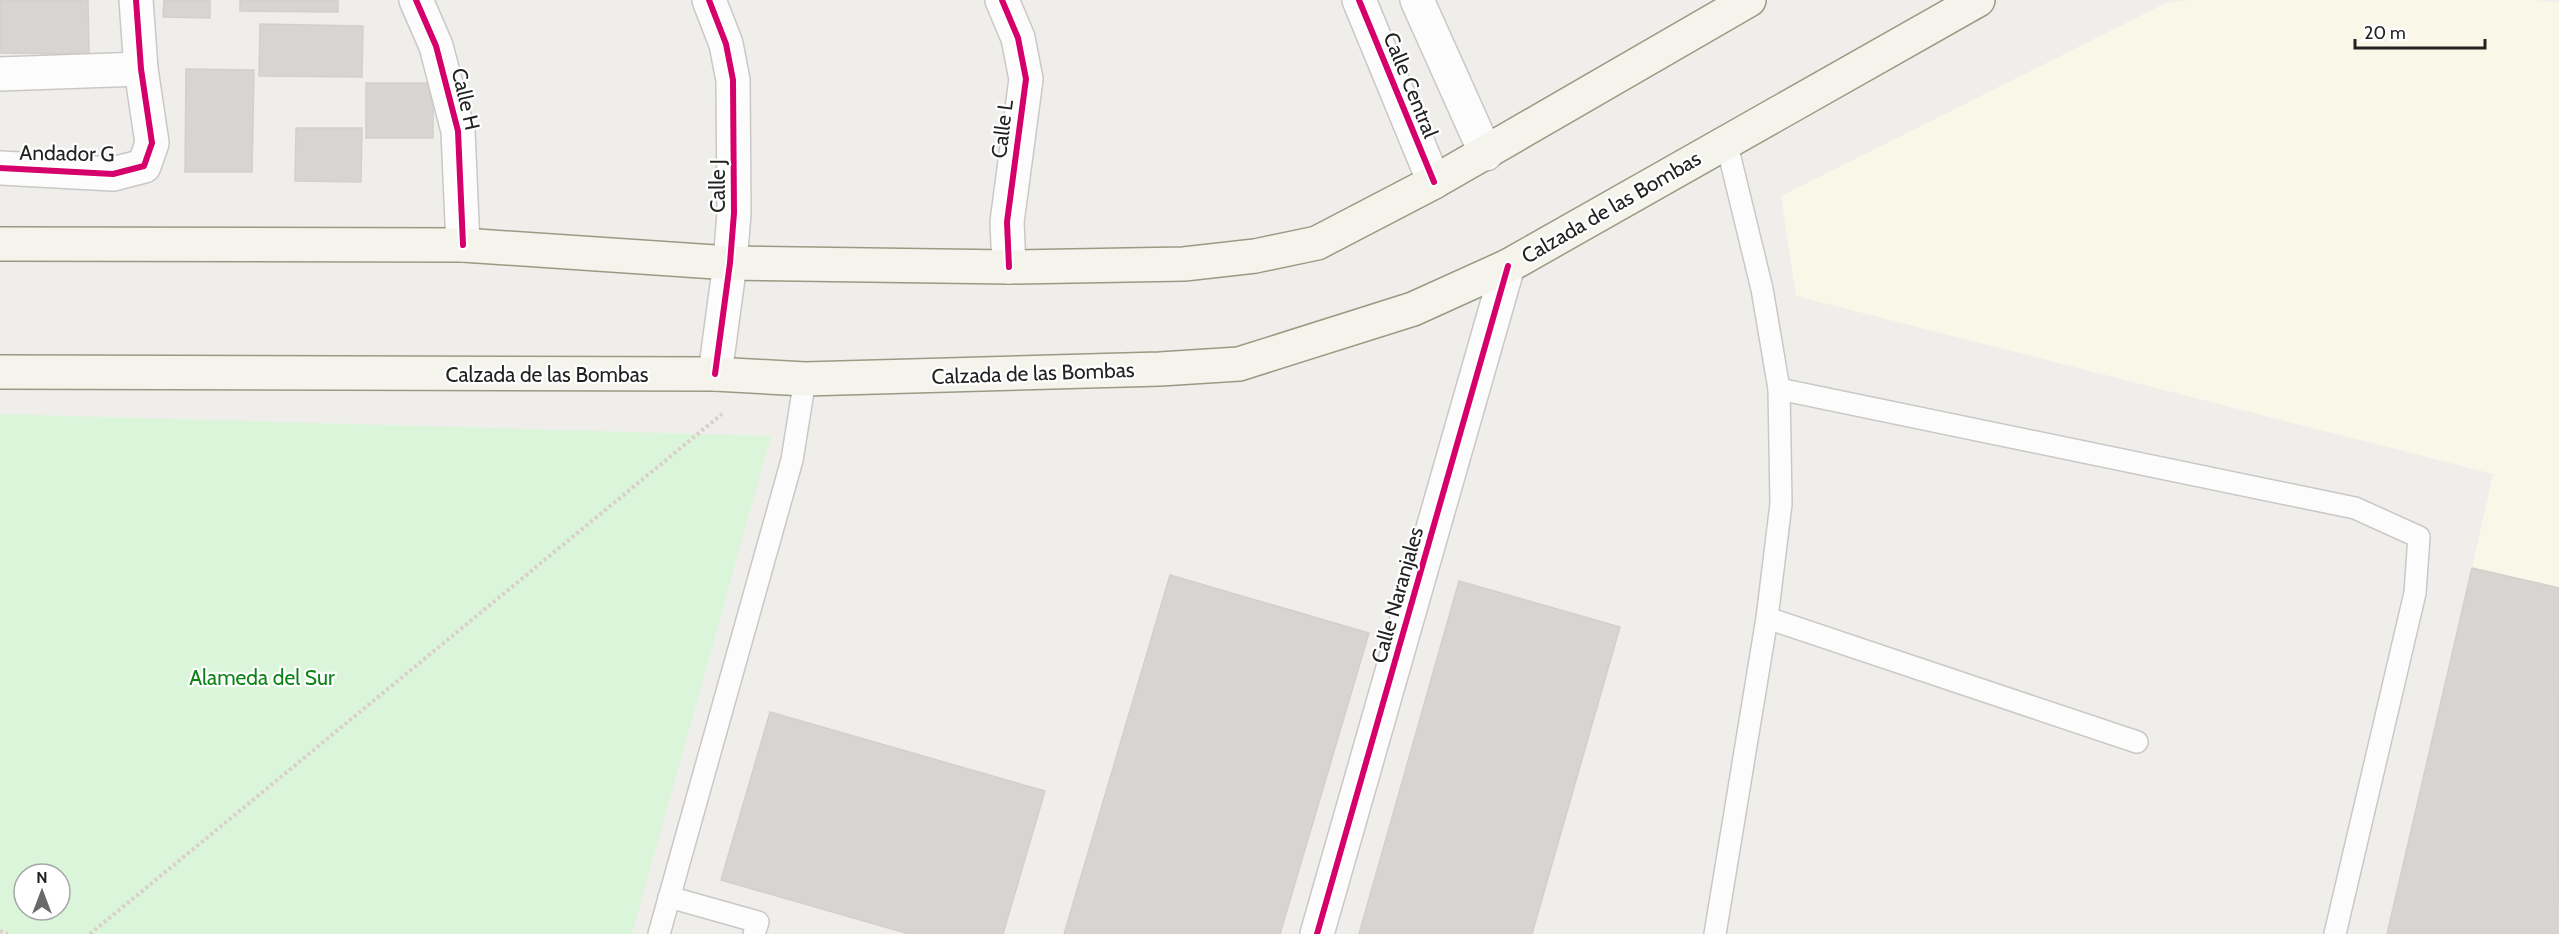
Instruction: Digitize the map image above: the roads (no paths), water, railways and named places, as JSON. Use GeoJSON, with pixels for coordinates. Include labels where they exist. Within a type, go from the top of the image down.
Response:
{"type":"FeatureCollection","features":[{"type":"Feature","properties":{"kind":"main road"},"geometry":{"type":"LineString","coordinates":[[0,244],[463,245],[730,262],[1009,267],[1184,264],[1255,256],[1317,243],[1486,154],[1749,0]]}},
{"type":"Feature","properties":{"kind":"main road","name":"Calzada de las Bombas"},"geometry":{"type":"LineString","coordinates":[[0,372],[715,374],[805,379],[1160,369],[1239,364],[1413,309],[1508,266],[1978,0]]}},
{"type":"Feature","properties":{"kind":"street","name":"Andador G"},"geometry":{"type":"LineString","coordinates":[[0,168],[113,174],[144,166],[152,143],[141,69],[136,0]]}},
{"type":"Feature","properties":{"kind":"street","name":"Calle H"},"geometry":{"type":"LineString","coordinates":[[416,0],[436,46],[458,131],[463,245]]}},
{"type":"Feature","properties":{"kind":"street","name":"Calle J"},"geometry":{"type":"LineString","coordinates":[[709,0],[726,44],[733,80],[734,213],[715,374]]}},
{"type":"Feature","properties":{"kind":"street","name":"Calle L"},"geometry":{"type":"LineString","coordinates":[[1002,0],[1018,38],[1026,78],[1007,222],[1009,267]]}},
{"type":"Feature","properties":{"kind":"street","name":"Calle Central"},"geometry":{"type":"LineString","coordinates":[[1359,0],[1434,182]]}},
{"type":"Feature","properties":{"kind":"street","name":"Calle Central"},"geometry":{"type":"LineString","coordinates":[[1417,0],[1486,154]]}},
{"type":"Feature","properties":{"kind":"street"},"geometry":{"type":"LineString","coordinates":[[0,74],[141,69]]}},
{"type":"Feature","properties":{"kind":"street","name":"Calle Naranjales"},"geometry":{"type":"LineString","coordinates":[[1317,934],[1508,266]]}},
{"type":"Feature","properties":{"kind":"lane"},"geometry":{"type":"LineString","coordinates":[[1714,934],[1767,618],[1780,504],[1779,389],[1762,289],[1726,141]]}},
{"type":"Feature","properties":{"kind":"lane"},"geometry":{"type":"LineString","coordinates":[[659,934],[792,460],[805,379]]}},
{"type":"Feature","properties":{"kind":"lane"},"geometry":{"type":"LineString","coordinates":[[1779,389],[2355,508],[2419,537],[2415,593],[2335,934]]}},
{"type":"Feature","properties":{"kind":"lane"},"geometry":{"type":"LineString","coordinates":[[1767,618],[2138,742]]}},
{"type":"Feature","properties":{"kind":"lane"},"geometry":{"type":"LineString","coordinates":[[669,897],[758,922],[754,934]]}},
{"type":"Feature","properties":{"kind":"park label","name":"Alameda del Sur"},"geometry":{"type":"Point","coordinates":[262,677]}}]}
